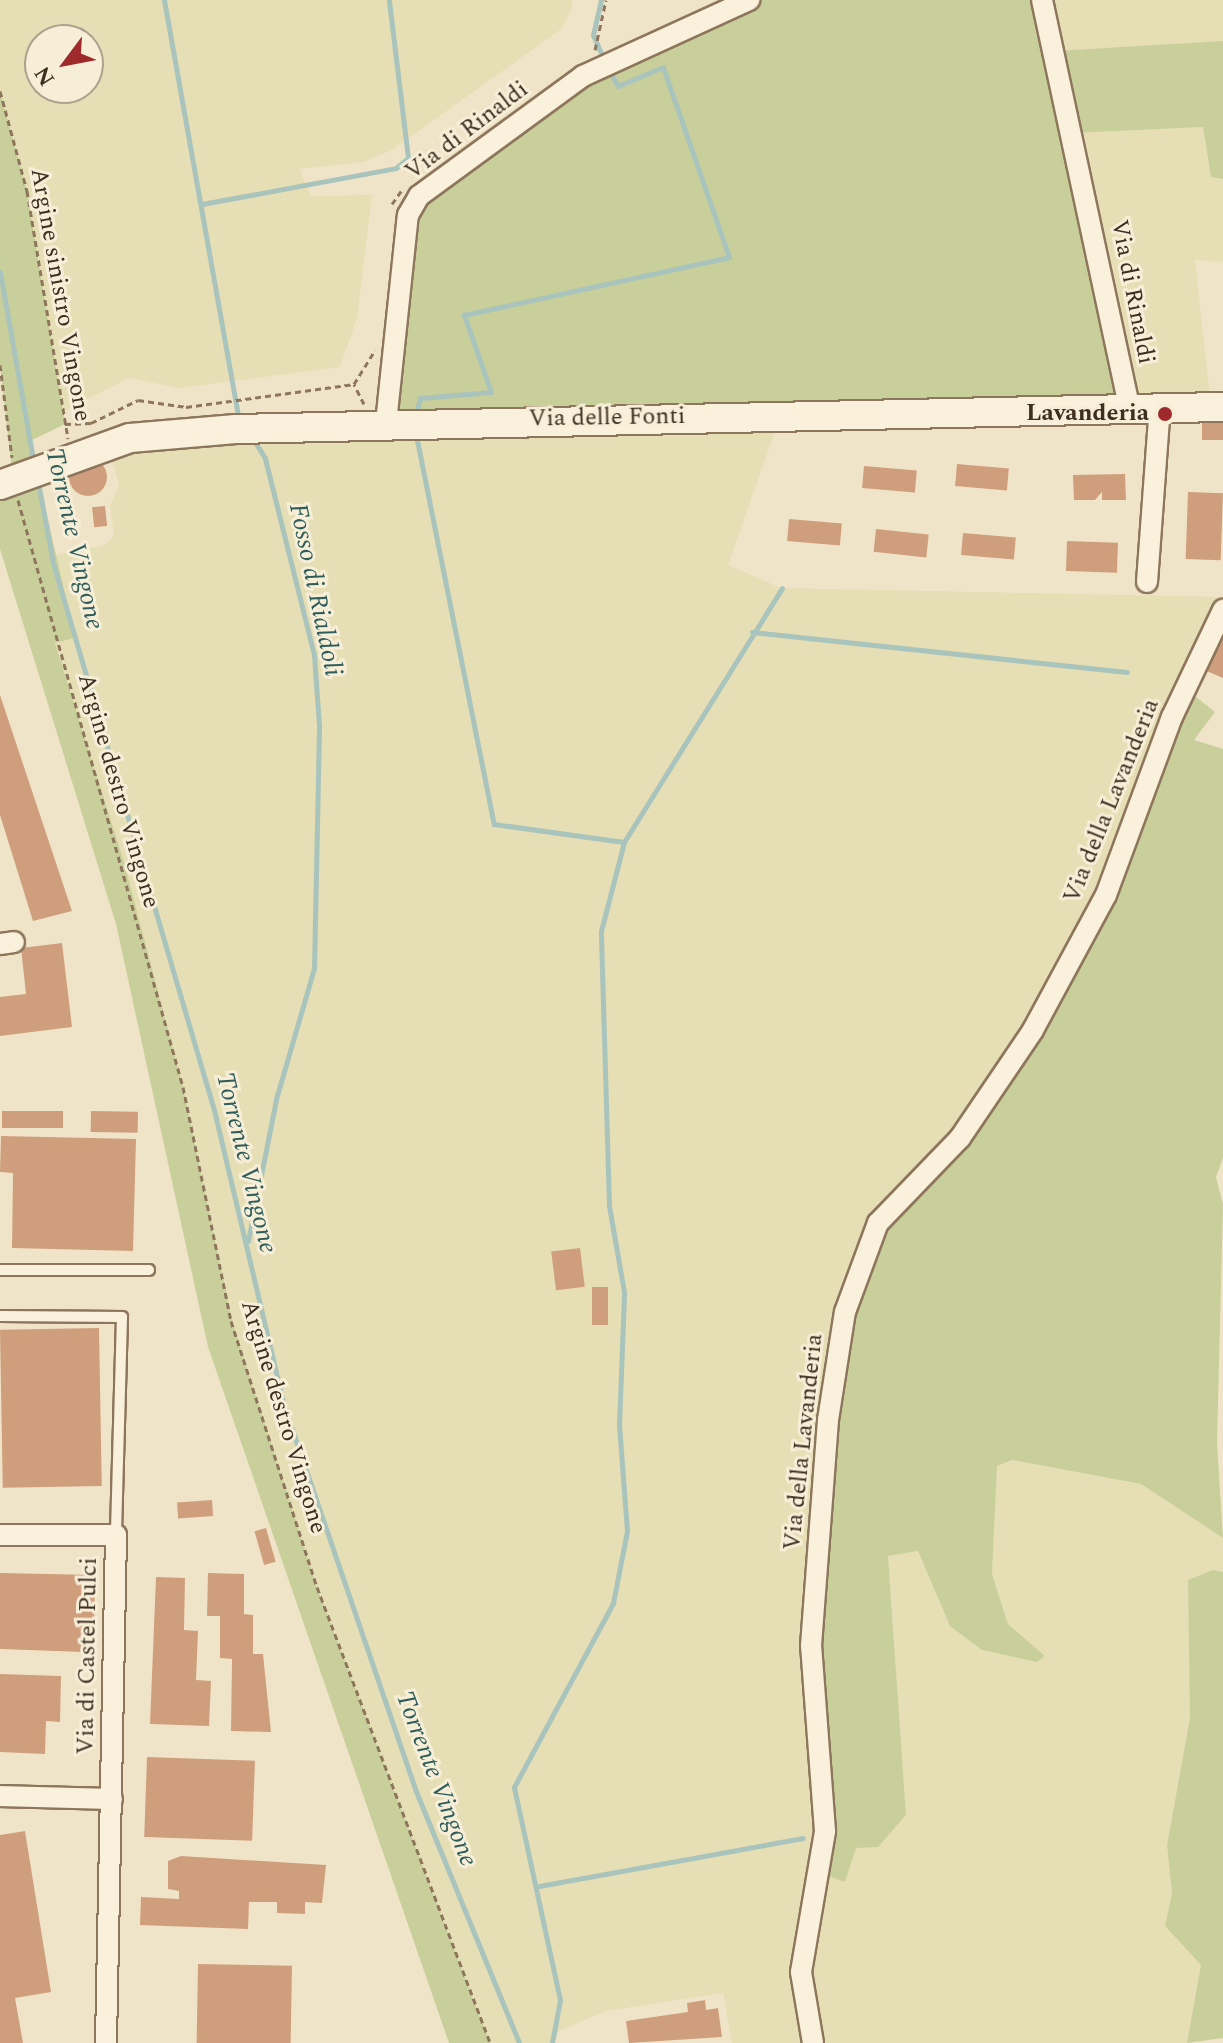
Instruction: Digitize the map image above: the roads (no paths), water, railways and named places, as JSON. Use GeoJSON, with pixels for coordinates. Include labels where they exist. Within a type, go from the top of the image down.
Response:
{"type":"FeatureCollection","features":[{"type":"Feature","properties":{"kind":"street","name":"Via di Rinaldi"},"geometry":{"type":"LineString","coordinates":[[386,418],[408,215],[419,196],[583,76],[749,0]]}},
{"type":"Feature","properties":{"kind":"street","name":"Via di Rinaldi"},"geometry":{"type":"LineString","coordinates":[[1042,0],[1129,407]]}},
{"type":"Feature","properties":{"kind":"street"},"geometry":{"type":"LineString","coordinates":[[1147,582],[1160,407]]}},
{"type":"Feature","properties":{"kind":"street","name":"Via delle Fonti"},"geometry":{"type":"LineString","coordinates":[[19,478],[130,438],[386,418],[1223,407]]}},
{"type":"Feature","properties":{"kind":"street","name":"Via della Lavanderia"},"geometry":{"type":"LineString","coordinates":[[813,2043],[801,1972],[825,1831],[811,1646],[828,1420],[845,1312],[878,1223],[960,1138],[1033,1030],[1106,895],[1172,717],[1223,610]]}},
{"type":"Feature","properties":{"kind":"street","name":"Via di Castel Pulci"},"geometry":{"type":"LineString","coordinates":[[0,1535],[116,1535],[106,2043]]}},
{"type":"Feature","properties":{"kind":"street"},"geometry":{"type":"LineString","coordinates":[[0,1796],[112,1799]]}},
{"type":"Feature","properties":{"kind":"lane"},"geometry":{"type":"LineString","coordinates":[[0,1270],[149,1270]]}},
{"type":"Feature","properties":{"kind":"lane"},"geometry":{"type":"LineString","coordinates":[[0,1316],[122,1317],[116,1535]]}},
{"type":"Feature","properties":{"kind":"waterway","name":"Fosso di Rialdoli"},"geometry":{"type":"LineString","coordinates":[[164,0],[239,420]]}},
{"type":"Feature","properties":{"kind":"waterway"},"geometry":{"type":"LineString","coordinates":[[202,204],[396,168],[408,158],[389,0]]}},
{"type":"Feature","properties":{"kind":"waterway"},"geometry":{"type":"LineString","coordinates":[[601,0],[593,35],[604,60]]}},
{"type":"Feature","properties":{"kind":"waterway"},"geometry":{"type":"LineString","coordinates":[[415,417],[420,398],[491,392],[464,315],[729,257],[663,67],[618,86],[608,69]]}},
{"type":"Feature","properties":{"kind":"waterway","name":"Torrente Vingone"},"geometry":{"type":"LineString","coordinates":[[0,272],[34,464]]}},
{"type":"Feature","properties":{"kind":"waterway"},"geometry":{"type":"LineString","coordinates":[[416,435],[494,824],[624,842]]}},
{"type":"Feature","properties":{"kind":"waterway","name":"Fosso di Rialdoli"},"geometry":{"type":"LineString","coordinates":[[248,1241],[276,1099],[314,968],[319,725],[314,655],[265,458],[252,437]]}},
{"type":"Feature","properties":{"kind":"waterway","name":"Torrente Vingone"},"geometry":{"type":"LineString","coordinates":[[38,482],[53,563],[214,1110],[283,1403],[415,1789],[519,2043]]}},
{"type":"Feature","properties":{"kind":"waterway"},"geometry":{"type":"LineString","coordinates":[[552,2043],[560,2000],[514,1787],[613,1603],[627,1531],[619,1425],[624,1292],[609,1206],[601,931],[624,842],[782,588]]}},
{"type":"Feature","properties":{"kind":"waterway"},"geometry":{"type":"LineString","coordinates":[[752,632],[1127,672]]}},
{"type":"Feature","properties":{"kind":"waterway"},"geometry":{"type":"LineString","coordinates":[[539,1886],[803,1838]]}},
{"type":"Feature","properties":{"kind":"place","name":"Lavanderia"},"geometry":{"type":"Point","coordinates":[1165,414]}}]}
